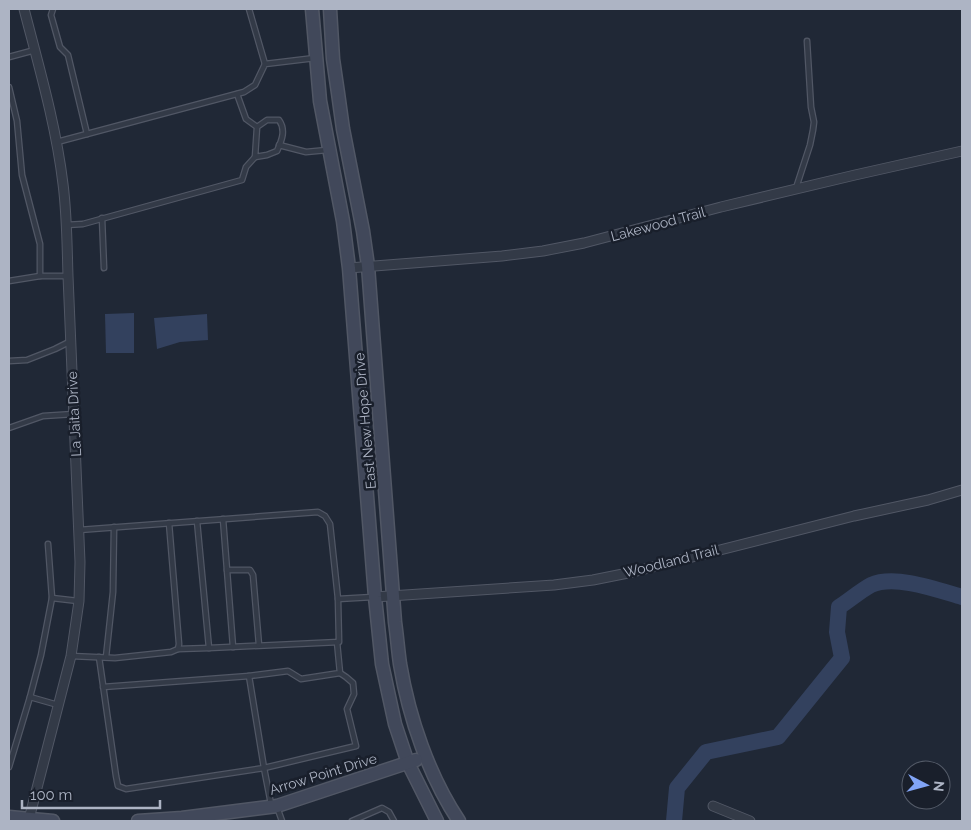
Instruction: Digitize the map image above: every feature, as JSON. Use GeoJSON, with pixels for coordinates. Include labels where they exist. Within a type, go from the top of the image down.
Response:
{"type":"FeatureCollection","features":[{"type":"Feature","properties":{"kind":"street","name":"La Jaita Drive"},"geometry":{"type":"LineString","coordinates":[[24,9],[54,126],[63,184],[80,562],[79,601],[72,656],[29,820]]}},
{"type":"Feature","properties":{"kind":"street","name":"East New Hope Drive"},"geometry":{"type":"LineString","coordinates":[[312,9],[320,101],[350,268],[375,597],[382,664],[395,724],[408,763],[437,821]]}},
{"type":"Feature","properties":{"kind":"street","name":"East New Hope Drive"},"geometry":{"type":"LineString","coordinates":[[330,9],[343,129],[368,266],[393,596],[400,664],[410,708],[426,757],[452,811],[459,821]]}},
{"type":"Feature","properties":{"kind":"street","name":"Lakewood Trail"},"geometry":{"type":"LineString","coordinates":[[350,268],[543,251],[584,243],[720,207],[962,151]]}},
{"type":"Feature","properties":{"kind":"street","name":"Woodland Trail"},"geometry":{"type":"LineString","coordinates":[[375,597],[554,585],[594,580],[633,572],[854,516],[928,500],[962,490]]}},
{"type":"Feature","properties":{"kind":"street","name":"Arrow Point Drive"},"geometry":{"type":"LineString","coordinates":[[138,821],[182,818],[274,806],[426,757]]}},
{"type":"Feature","properties":{"kind":"street"},"geometry":{"type":"LineString","coordinates":[[713,806],[750,821]]}},
{"type":"Feature","properties":{"kind":"street"},"geometry":{"type":"LineString","coordinates":[[9,817],[52,821]]}},
{"type":"Feature","properties":{"kind":"lane"},"geometry":{"type":"LineString","coordinates":[[53,9],[51,15],[60,47],[68,55],[87,134]]}},
{"type":"Feature","properties":{"kind":"lane"},"geometry":{"type":"LineString","coordinates":[[56,142],[244,92],[255,85],[264,64],[250,9]]}},
{"type":"Feature","properties":{"kind":"lane"},"geometry":{"type":"LineString","coordinates":[[796,189],[808,153],[814,122],[811,107],[807,40]]}},
{"type":"Feature","properties":{"kind":"lane"},"geometry":{"type":"LineString","coordinates":[[9,57],[35,50]]}},
{"type":"Feature","properties":{"kind":"lane"},"geometry":{"type":"LineString","coordinates":[[264,64],[316,58]]}},
{"type":"Feature","properties":{"kind":"lane"},"geometry":{"type":"LineString","coordinates":[[9,87],[17,121],[22,175],[40,244],[40,276]]}},
{"type":"Feature","properties":{"kind":"lane"},"geometry":{"type":"LineString","coordinates":[[237,94],[246,119],[257,127]]}},
{"type":"Feature","properties":{"kind":"lane"},"geometry":{"type":"LineString","coordinates":[[255,157],[277,151],[282,139],[283,126],[279,120],[267,120],[257,127]]}},
{"type":"Feature","properties":{"kind":"lane"},"geometry":{"type":"LineString","coordinates":[[66,225],[83,224],[242,180],[246,167],[255,157],[257,127]]}},
{"type":"Feature","properties":{"kind":"lane"},"geometry":{"type":"LineString","coordinates":[[280,145],[306,152],[329,150]]}},
{"type":"Feature","properties":{"kind":"lane"},"geometry":{"type":"LineString","coordinates":[[102,218],[104,268]]}},
{"type":"Feature","properties":{"kind":"lane"},"geometry":{"type":"LineString","coordinates":[[9,281],[40,276],[68,276]]}},
{"type":"Feature","properties":{"kind":"lane"},"geometry":{"type":"LineString","coordinates":[[9,361],[27,360],[71,341]]}},
{"type":"Feature","properties":{"kind":"lane"},"geometry":{"type":"LineString","coordinates":[[9,428],[43,416],[74,414]]}},
{"type":"Feature","properties":{"kind":"lane"},"geometry":{"type":"LineString","coordinates":[[79,530],[318,512],[325,516],[330,524],[338,599],[339,642],[337,642],[340,673]]}},
{"type":"Feature","properties":{"kind":"lane"},"geometry":{"type":"LineString","coordinates":[[223,519],[232,646]]}},
{"type":"Feature","properties":{"kind":"lane"},"geometry":{"type":"LineString","coordinates":[[197,521],[209,648]]}},
{"type":"Feature","properties":{"kind":"lane"},"geometry":{"type":"LineString","coordinates":[[169,523],[178,649]]}},
{"type":"Feature","properties":{"kind":"lane"},"geometry":{"type":"LineString","coordinates":[[106,657],[112,592],[114,527]]}},
{"type":"Feature","properties":{"kind":"lane"},"geometry":{"type":"LineString","coordinates":[[9,767],[41,655],[52,598],[48,544]]}},
{"type":"Feature","properties":{"kind":"lane"},"geometry":{"type":"LineString","coordinates":[[226,570],[250,570],[254,575],[259,645]]}},
{"type":"Feature","properties":{"kind":"lane"},"geometry":{"type":"LineString","coordinates":[[338,599],[375,597]]}},
{"type":"Feature","properties":{"kind":"lane"},"geometry":{"type":"LineString","coordinates":[[52,598],[79,601]]}},
{"type":"Feature","properties":{"kind":"lane"},"geometry":{"type":"LineString","coordinates":[[72,656],[116,658],[170,652],[178,649],[337,642]]}},
{"type":"Feature","properties":{"kind":"lane"},"geometry":{"type":"LineString","coordinates":[[99,657],[103,687],[118,786],[126,789],[264,768],[356,746],[347,709],[354,694],[353,683],[340,673],[301,679],[288,671],[249,676],[103,687]]}},
{"type":"Feature","properties":{"kind":"lane"},"geometry":{"type":"LineString","coordinates":[[249,676],[264,768],[274,806],[282,821]]}},
{"type":"Feature","properties":{"kind":"lane"},"geometry":{"type":"LineString","coordinates":[[30,697],[59,705]]}},
{"type":"Feature","properties":{"kind":"lane"},"geometry":{"type":"LineString","coordinates":[[352,821],[382,808],[389,812],[394,821]]}},
{"type":"Feature","properties":{"kind":"water"},"geometry":{"type":"Polygon","coordinates":[[[134,313],[134,353],[106,353],[105,314],[134,313]]]}},
{"type":"Feature","properties":{"kind":"water"},"geometry":{"type":"Polygon","coordinates":[[[207,314],[208,340],[180,342],[157,349],[154,318],[207,314]]]}},
{"type":"Feature","properties":{"kind":"waterway"},"geometry":{"type":"LineString","coordinates":[[674,821],[677,788],[706,752],[778,737],[842,658],[837,632],[839,607],[871,585],[892,581],[916,584],[962,597]]}}]}
